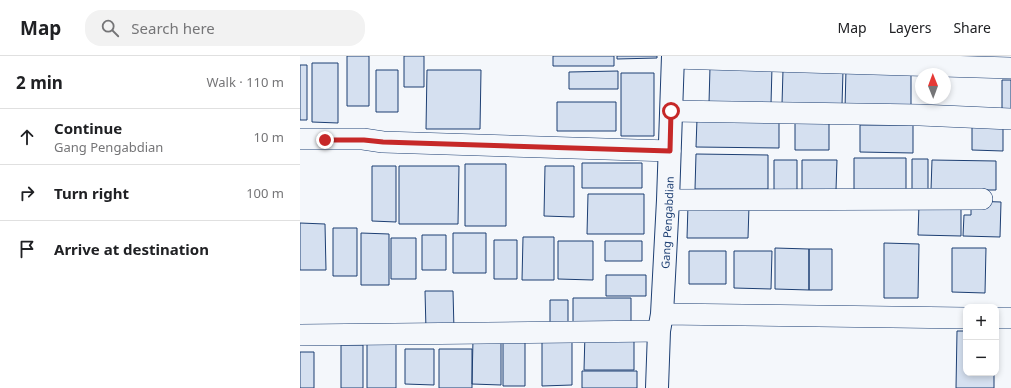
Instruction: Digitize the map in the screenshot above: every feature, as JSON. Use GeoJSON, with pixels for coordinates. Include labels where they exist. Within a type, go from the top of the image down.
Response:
{"type":"FeatureCollection","features":[{"type":"Feature","properties":{"kind":"street"},"geometry":{"type":"LineString","coordinates":[[673,57],[1011,68]]}},
{"type":"Feature","properties":{"kind":"street","name":"Gang Pengabdian"},"geometry":{"type":"LineString","coordinates":[[657,388],[668,200],[673,57]]}},
{"type":"Feature","properties":{"kind":"street"},"geometry":{"type":"LineString","coordinates":[[671,111],[912,115],[1011,119]]}},
{"type":"Feature","properties":{"kind":"street"},"geometry":{"type":"LineString","coordinates":[[300,139],[670,151]]}},
{"type":"Feature","properties":{"kind":"street"},"geometry":{"type":"LineString","coordinates":[[668,200],[982,199]]}},
{"type":"Feature","properties":{"kind":"street"},"geometry":{"type":"LineString","coordinates":[[300,335],[660,323],[963,318]]}},
{"type":"Feature","properties":{"kind":"street"},"geometry":{"type":"LineString","coordinates":[[999,318],[1011,318]]}},
{"type":"Feature","properties":{"kind":"building"},"geometry":{"type":"Polygon","coordinates":[[[347,56],[369,56],[369,106],[347,106],[347,56]]]}},
{"type":"Feature","properties":{"kind":"building"},"geometry":{"type":"Polygon","coordinates":[[[404,56],[424,56],[424,87],[404,87],[404,56]]]}},
{"type":"Feature","properties":{"kind":"building"},"geometry":{"type":"Polygon","coordinates":[[[553,56],[614,56],[614,66],[553,66],[553,56]]]}},
{"type":"Feature","properties":{"kind":"building"},"geometry":{"type":"Polygon","coordinates":[[[617,56],[657,56],[657,58],[617,59],[617,56]]]}},
{"type":"Feature","properties":{"kind":"building"},"geometry":{"type":"Polygon","coordinates":[[[312,63],[338,63],[338,123],[312,122],[312,63]]]}},
{"type":"Feature","properties":{"kind":"building"},"geometry":{"type":"Polygon","coordinates":[[[300,65],[307,65],[307,120],[300,120],[300,65]]]}},
{"type":"Feature","properties":{"kind":"building"},"geometry":{"type":"Polygon","coordinates":[[[710,67],[772,67],[771,104],[709,103],[710,67]]]}},
{"type":"Feature","properties":{"kind":"building"},"geometry":{"type":"Polygon","coordinates":[[[846,69],[911,69],[911,110],[845,109],[846,69]]]}},
{"type":"Feature","properties":{"kind":"building"},"geometry":{"type":"Polygon","coordinates":[[[376,70],[398,70],[398,112],[376,112],[376,70]]]}},
{"type":"Feature","properties":{"kind":"building"},"geometry":{"type":"Polygon","coordinates":[[[427,70],[481,70],[480,129],[426,129],[427,70]]]}},
{"type":"Feature","properties":{"kind":"building"},"geometry":{"type":"Polygon","coordinates":[[[783,70],[843,71],[842,105],[782,104],[783,70]]]}},
{"type":"Feature","properties":{"kind":"building"},"geometry":{"type":"Polygon","coordinates":[[[618,71],[618,89],[569,89],[569,72],[618,71]]]}},
{"type":"Feature","properties":{"kind":"building"},"geometry":{"type":"Polygon","coordinates":[[[621,73],[654,73],[654,136],[621,136],[621,73]]]}},
{"type":"Feature","properties":{"kind":"building"},"geometry":{"type":"Polygon","coordinates":[[[1002,80],[1011,80],[1011,110],[1002,109],[1002,80]]]}},
{"type":"Feature","properties":{"kind":"building"},"geometry":{"type":"Polygon","coordinates":[[[557,102],[616,102],[616,131],[557,131],[557,102]]]}},
{"type":"Feature","properties":{"kind":"building"},"geometry":{"type":"Polygon","coordinates":[[[697,119],[779,119],[779,148],[696,147],[697,119]]]}},
{"type":"Feature","properties":{"kind":"building"},"geometry":{"type":"Polygon","coordinates":[[[795,121],[829,121],[829,150],[795,150],[795,121]]]}},
{"type":"Feature","properties":{"kind":"building"},"geometry":{"type":"Polygon","coordinates":[[[972,123],[1003,124],[1003,151],[972,150],[972,123]]]}},
{"type":"Feature","properties":{"kind":"building"},"geometry":{"type":"Polygon","coordinates":[[[860,125],[913,125],[913,153],[860,152],[860,125]]]}},
{"type":"Feature","properties":{"kind":"building"},"geometry":{"type":"Polygon","coordinates":[[[696,154],[768,155],[768,189],[695,189],[696,154]]]}},
{"type":"Feature","properties":{"kind":"building"},"geometry":{"type":"Polygon","coordinates":[[[854,158],[906,158],[906,191],[854,191],[854,158]]]}},
{"type":"Feature","properties":{"kind":"building"},"geometry":{"type":"Polygon","coordinates":[[[912,159],[928,159],[928,192],[912,192],[912,159]]]}},
{"type":"Feature","properties":{"kind":"building"},"geometry":{"type":"Polygon","coordinates":[[[774,160],[797,160],[797,190],[774,190],[774,160]]]}},
{"type":"Feature","properties":{"kind":"building"},"geometry":{"type":"Polygon","coordinates":[[[802,160],[837,160],[836,190],[802,190],[802,160]]]}},
{"type":"Feature","properties":{"kind":"building"},"geometry":{"type":"Polygon","coordinates":[[[932,160],[996,161],[996,190],[931,190],[932,160]]]}},
{"type":"Feature","properties":{"kind":"building"},"geometry":{"type":"Polygon","coordinates":[[[582,163],[642,163],[642,188],[582,188],[582,163]]]}},
{"type":"Feature","properties":{"kind":"building"},"geometry":{"type":"Polygon","coordinates":[[[465,164],[506,164],[506,226],[465,226],[465,164]]]}},
{"type":"Feature","properties":{"kind":"building"},"geometry":{"type":"Polygon","coordinates":[[[372,166],[396,166],[396,222],[372,221],[372,166]]]}},
{"type":"Feature","properties":{"kind":"building"},"geometry":{"type":"Polygon","coordinates":[[[399,166],[459,166],[458,224],[399,224],[399,166]]]}},
{"type":"Feature","properties":{"kind":"building"},"geometry":{"type":"Polygon","coordinates":[[[545,166],[574,166],[574,217],[544,216],[545,166]]]}},
{"type":"Feature","properties":{"kind":"building"},"geometry":{"type":"Polygon","coordinates":[[[588,194],[644,194],[644,234],[587,234],[588,194]]]}},
{"type":"Feature","properties":{"kind":"building"},"geometry":{"type":"Polygon","coordinates":[[[971,201],[1001,202],[1000,237],[963,236],[964,215],[971,215],[971,201]]]}},
{"type":"Feature","properties":{"kind":"building"},"geometry":{"type":"Polygon","coordinates":[[[919,204],[961,204],[961,236],[918,235],[919,204]]]}},
{"type":"Feature","properties":{"kind":"building"},"geometry":{"type":"Polygon","coordinates":[[[688,205],[749,206],[748,238],[687,238],[688,205]]]}},
{"type":"Feature","properties":{"kind":"building"},"geometry":{"type":"Polygon","coordinates":[[[300,223],[325,224],[326,270],[300,270],[300,223]]]}},
{"type":"Feature","properties":{"kind":"building"},"geometry":{"type":"Polygon","coordinates":[[[333,228],[357,228],[357,276],[333,276],[333,228]]]}},
{"type":"Feature","properties":{"kind":"building"},"geometry":{"type":"Polygon","coordinates":[[[361,233],[389,234],[389,285],[361,285],[361,233]]]}},
{"type":"Feature","properties":{"kind":"building"},"geometry":{"type":"Polygon","coordinates":[[[453,233],[486,233],[486,273],[453,273],[453,233]]]}},
{"type":"Feature","properties":{"kind":"building"},"geometry":{"type":"Polygon","coordinates":[[[422,235],[446,235],[446,270],[422,270],[422,235]]]}},
{"type":"Feature","properties":{"kind":"building"},"geometry":{"type":"Polygon","coordinates":[[[523,237],[554,237],[554,280],[522,280],[523,237]]]}},
{"type":"Feature","properties":{"kind":"building"},"geometry":{"type":"Polygon","coordinates":[[[391,238],[416,238],[416,279],[391,279],[391,238]]]}},
{"type":"Feature","properties":{"kind":"building"},"geometry":{"type":"Polygon","coordinates":[[[494,240],[517,240],[517,279],[494,279],[494,240]]]}},
{"type":"Feature","properties":{"kind":"building"},"geometry":{"type":"Polygon","coordinates":[[[558,241],[593,241],[593,280],[558,279],[558,241]]]}},
{"type":"Feature","properties":{"kind":"building"},"geometry":{"type":"Polygon","coordinates":[[[605,241],[642,241],[642,261],[605,261],[605,241]]]}},
{"type":"Feature","properties":{"kind":"building"},"geometry":{"type":"Polygon","coordinates":[[[884,243],[919,244],[918,298],[884,298],[884,243]]]}},
{"type":"Feature","properties":{"kind":"building"},"geometry":{"type":"Polygon","coordinates":[[[775,248],[809,249],[809,290],[775,289],[775,248]]]}},
{"type":"Feature","properties":{"kind":"building"},"geometry":{"type":"Polygon","coordinates":[[[952,248],[986,248],[985,293],[952,292],[952,248]]]}},
{"type":"Feature","properties":{"kind":"building"},"geometry":{"type":"Polygon","coordinates":[[[809,249],[832,249],[832,290],[809,290],[809,249]]]}},
{"type":"Feature","properties":{"kind":"building"},"geometry":{"type":"Polygon","coordinates":[[[689,251],[726,251],[726,284],[689,284],[689,251]]]}},
{"type":"Feature","properties":{"kind":"building"},"geometry":{"type":"Polygon","coordinates":[[[734,251],[772,251],[771,289],[734,288],[734,251]]]}},
{"type":"Feature","properties":{"kind":"building"},"geometry":{"type":"Polygon","coordinates":[[[606,275],[646,275],[646,296],[606,296],[606,275]]]}},
{"type":"Feature","properties":{"kind":"building"},"geometry":{"type":"Polygon","coordinates":[[[425,291],[453,291],[454,330],[426,330],[425,291]]]}},
{"type":"Feature","properties":{"kind":"building"},"geometry":{"type":"Polygon","coordinates":[[[573,298],[631,298],[631,324],[573,324],[573,298]]]}},
{"type":"Feature","properties":{"kind":"building"},"geometry":{"type":"Polygon","coordinates":[[[550,300],[568,300],[568,325],[550,325],[550,300]]]}},
{"type":"Feature","properties":{"kind":"building"},"geometry":{"type":"Polygon","coordinates":[[[957,331],[963,331],[963,376],[994,376],[994,388],[956,388],[957,331]]]}},
{"type":"Feature","properties":{"kind":"building"},"geometry":{"type":"Polygon","coordinates":[[[585,333],[634,334],[634,370],[584,370],[585,333]]]}},
{"type":"Feature","properties":{"kind":"building"},"geometry":{"type":"Polygon","coordinates":[[[542,338],[572,338],[572,385],[542,386],[542,338]]]}},
{"type":"Feature","properties":{"kind":"building"},"geometry":{"type":"Polygon","coordinates":[[[473,339],[501,339],[501,385],[472,384],[473,339]]]}},
{"type":"Feature","properties":{"kind":"building"},"geometry":{"type":"Polygon","coordinates":[[[503,342],[525,342],[525,386],[503,386],[503,342]]]}},
{"type":"Feature","properties":{"kind":"building"},"geometry":{"type":"Polygon","coordinates":[[[367,344],[396,344],[396,388],[367,388],[367,344]]]}},
{"type":"Feature","properties":{"kind":"building"},"geometry":{"type":"Polygon","coordinates":[[[341,345],[363,345],[363,388],[341,388],[341,345]]]}},
{"type":"Feature","properties":{"kind":"building"},"geometry":{"type":"Polygon","coordinates":[[[405,349],[434,349],[434,385],[405,384],[405,349]]]}},
{"type":"Feature","properties":{"kind":"building"},"geometry":{"type":"Polygon","coordinates":[[[439,349],[472,349],[472,388],[439,388],[439,349]]]}},
{"type":"Feature","properties":{"kind":"building"},"geometry":{"type":"Polygon","coordinates":[[[300,352],[314,352],[314,388],[300,388],[300,352]]]}},
{"type":"Feature","properties":{"kind":"building"},"geometry":{"type":"Polygon","coordinates":[[[582,371],[637,371],[637,388],[582,388],[582,371]]]}},
{"type":"Feature","properties":{"kind":"route"},"geometry":{"type":"LineString","coordinates":[[325,140],[364,140],[383,142],[670,151],[671,111]]}}]}
